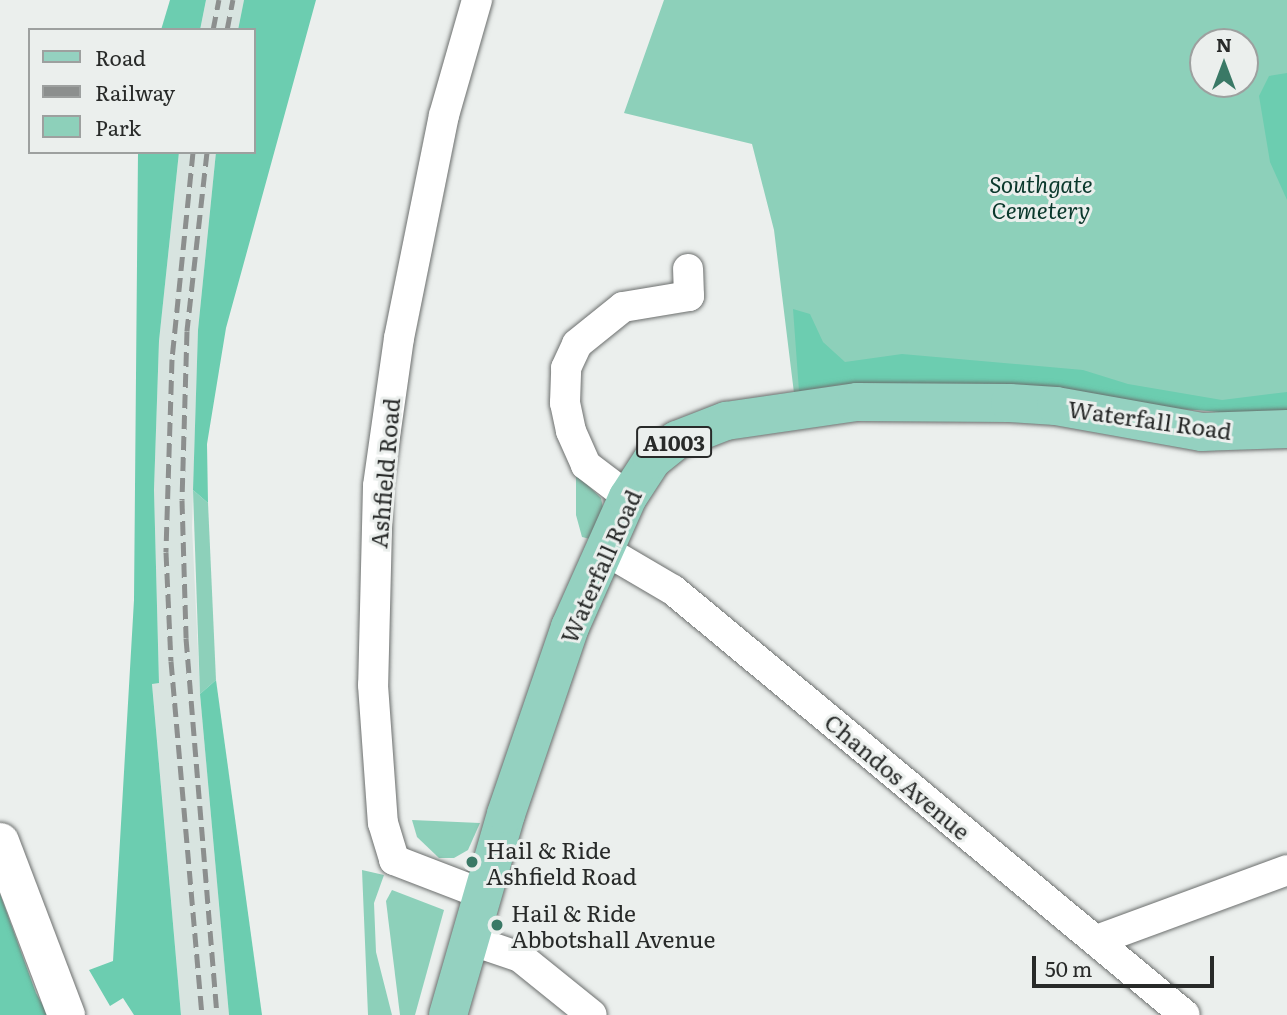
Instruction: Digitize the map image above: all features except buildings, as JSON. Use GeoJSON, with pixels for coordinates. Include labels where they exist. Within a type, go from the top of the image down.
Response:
{"type":"FeatureCollection","features":[{"type":"Feature","properties":{"kind":"main road","name":"Waterfall Road"},"geometry":{"type":"LineString","coordinates":[[448,1015],[482,894],[566,639],[603,549],[628,497],[652,460],[700,428],[814,406],[1010,403],[1056,406],[1202,432],[1287,429]]}},
{"type":"Feature","properties":{"kind":"street","name":"Ashfield Road"},"geometry":{"type":"LineString","coordinates":[[477,0],[444,115],[399,338],[378,486],[373,685],[383,823],[394,860],[482,894]]}},
{"type":"Feature","properties":{"kind":"street"},"geometry":{"type":"LineString","coordinates":[[628,497],[586,465],[565,403],[566,368],[577,344],[623,307],[689,296],[688,269]]}},
{"type":"Feature","properties":{"kind":"street","name":"Chandos Avenue"},"geometry":{"type":"LineString","coordinates":[[603,549],[673,590],[1185,1015]]}},
{"type":"Feature","properties":{"kind":"street"},"geometry":{"type":"LineString","coordinates":[[0,841],[66,1015]]}},
{"type":"Feature","properties":{"kind":"street"},"geometry":{"type":"LineString","coordinates":[[1097,940],[1287,870]]}},
{"type":"Feature","properties":{"kind":"street"},"geometry":{"type":"LineString","coordinates":[[470,940],[520,957],[592,1015]]}},
{"type":"Feature","properties":{"kind":"shaded area"},"geometry":{"type":"Polygon","coordinates":[[[206,0],[244,0],[238,28],[200,28],[206,0]]]}},
{"type":"Feature","properties":{"kind":"shaded area"},"geometry":{"type":"Polygon","coordinates":[[[179,154],[216,154],[198,330],[192,527],[200,694],[229,1015],[181,1015],[152,683],[159,682],[154,490],[159,341],[179,154]]]}},
{"type":"Feature","properties":{"kind":"green space"},"geometry":{"type":"Polygon","coordinates":[[[170,0],[206,0],[200,28],[162,28],[170,0]]]}},
{"type":"Feature","properties":{"kind":"green space"},"geometry":{"type":"Polygon","coordinates":[[[244,0],[316,0],[226,328],[207,444],[208,503],[193,490],[198,330],[216,154],[256,154],[256,28],[238,28],[244,0]]]}},
{"type":"Feature","properties":{"kind":"green space","name":"Southgate Cemetery"},"geometry":{"type":"Polygon","coordinates":[[[664,0],[1287,0],[1287,414],[794,393],[774,230],[752,144],[624,113],[664,0]]]}},
{"type":"Feature","properties":{"kind":"green space"},"geometry":{"type":"Polygon","coordinates":[[[1287,73],[1287,200],[1270,162],[1259,96],[1269,76],[1287,73]]]}},
{"type":"Feature","properties":{"kind":"green space"},"geometry":{"type":"Polygon","coordinates":[[[138,154],[179,154],[159,341],[154,490],[159,683],[152,684],[181,1015],[134,1015],[123,998],[110,1006],[89,970],[113,961],[134,600],[138,154]]]}},
{"type":"Feature","properties":{"kind":"green space"},"geometry":{"type":"Polygon","coordinates":[[[793,309],[810,314],[823,342],[845,362],[902,354],[1083,370],[1128,384],[1222,400],[1287,392],[1287,418],[931,386],[841,384],[799,391],[793,309]]]}},
{"type":"Feature","properties":{"kind":"green space"},"geometry":{"type":"Polygon","coordinates":[[[576,474],[601,498],[603,508],[590,539],[582,537],[576,515],[576,474]]]}},
{"type":"Feature","properties":{"kind":"green space"},"geometry":{"type":"Polygon","coordinates":[[[193,490],[208,503],[216,680],[200,694],[193,490]]]}},
{"type":"Feature","properties":{"kind":"green space"},"geometry":{"type":"Polygon","coordinates":[[[216,680],[262,1015],[229,1015],[200,694],[216,680]]]}},
{"type":"Feature","properties":{"kind":"green space"},"geometry":{"type":"Polygon","coordinates":[[[412,820],[480,823],[468,850],[454,858],[439,858],[417,837],[412,820]]]}},
{"type":"Feature","properties":{"kind":"green space"},"geometry":{"type":"Polygon","coordinates":[[[362,870],[384,875],[374,903],[376,952],[392,1015],[368,1015],[362,870]]]}},
{"type":"Feature","properties":{"kind":"green space"},"geometry":{"type":"Polygon","coordinates":[[[392,890],[444,910],[415,1015],[400,1015],[386,901],[392,890]]]}},
{"type":"Feature","properties":{"kind":"green space"},"geometry":{"type":"Polygon","coordinates":[[[0,894],[36,993],[48,1015],[0,1015],[0,894]]]}},
{"type":"Feature","properties":{"kind":"railway"},"geometry":{"type":"LineString","coordinates":[[213,28],[219,0]]}},
{"type":"Feature","properties":{"kind":"railway"},"geometry":{"type":"LineString","coordinates":[[227,28],[233,0]]}},
{"type":"Feature","properties":{"kind":"railway"},"geometry":{"type":"LineString","coordinates":[[193,154],[172,359],[166,552],[171,661],[202,1015]]}},
{"type":"Feature","properties":{"kind":"railway"},"geometry":{"type":"LineString","coordinates":[[207,154],[187,331],[182,500],[186,638],[217,1015]]}},
{"type":"Feature","properties":{"kind":"place","name":"Hail & Ride Ashfield Road"},"geometry":{"type":"Point","coordinates":[472,862]}},
{"type":"Feature","properties":{"kind":"place","name":"Hail & Ride Abbotshall Avenue"},"geometry":{"type":"Point","coordinates":[497,925]}}]}
